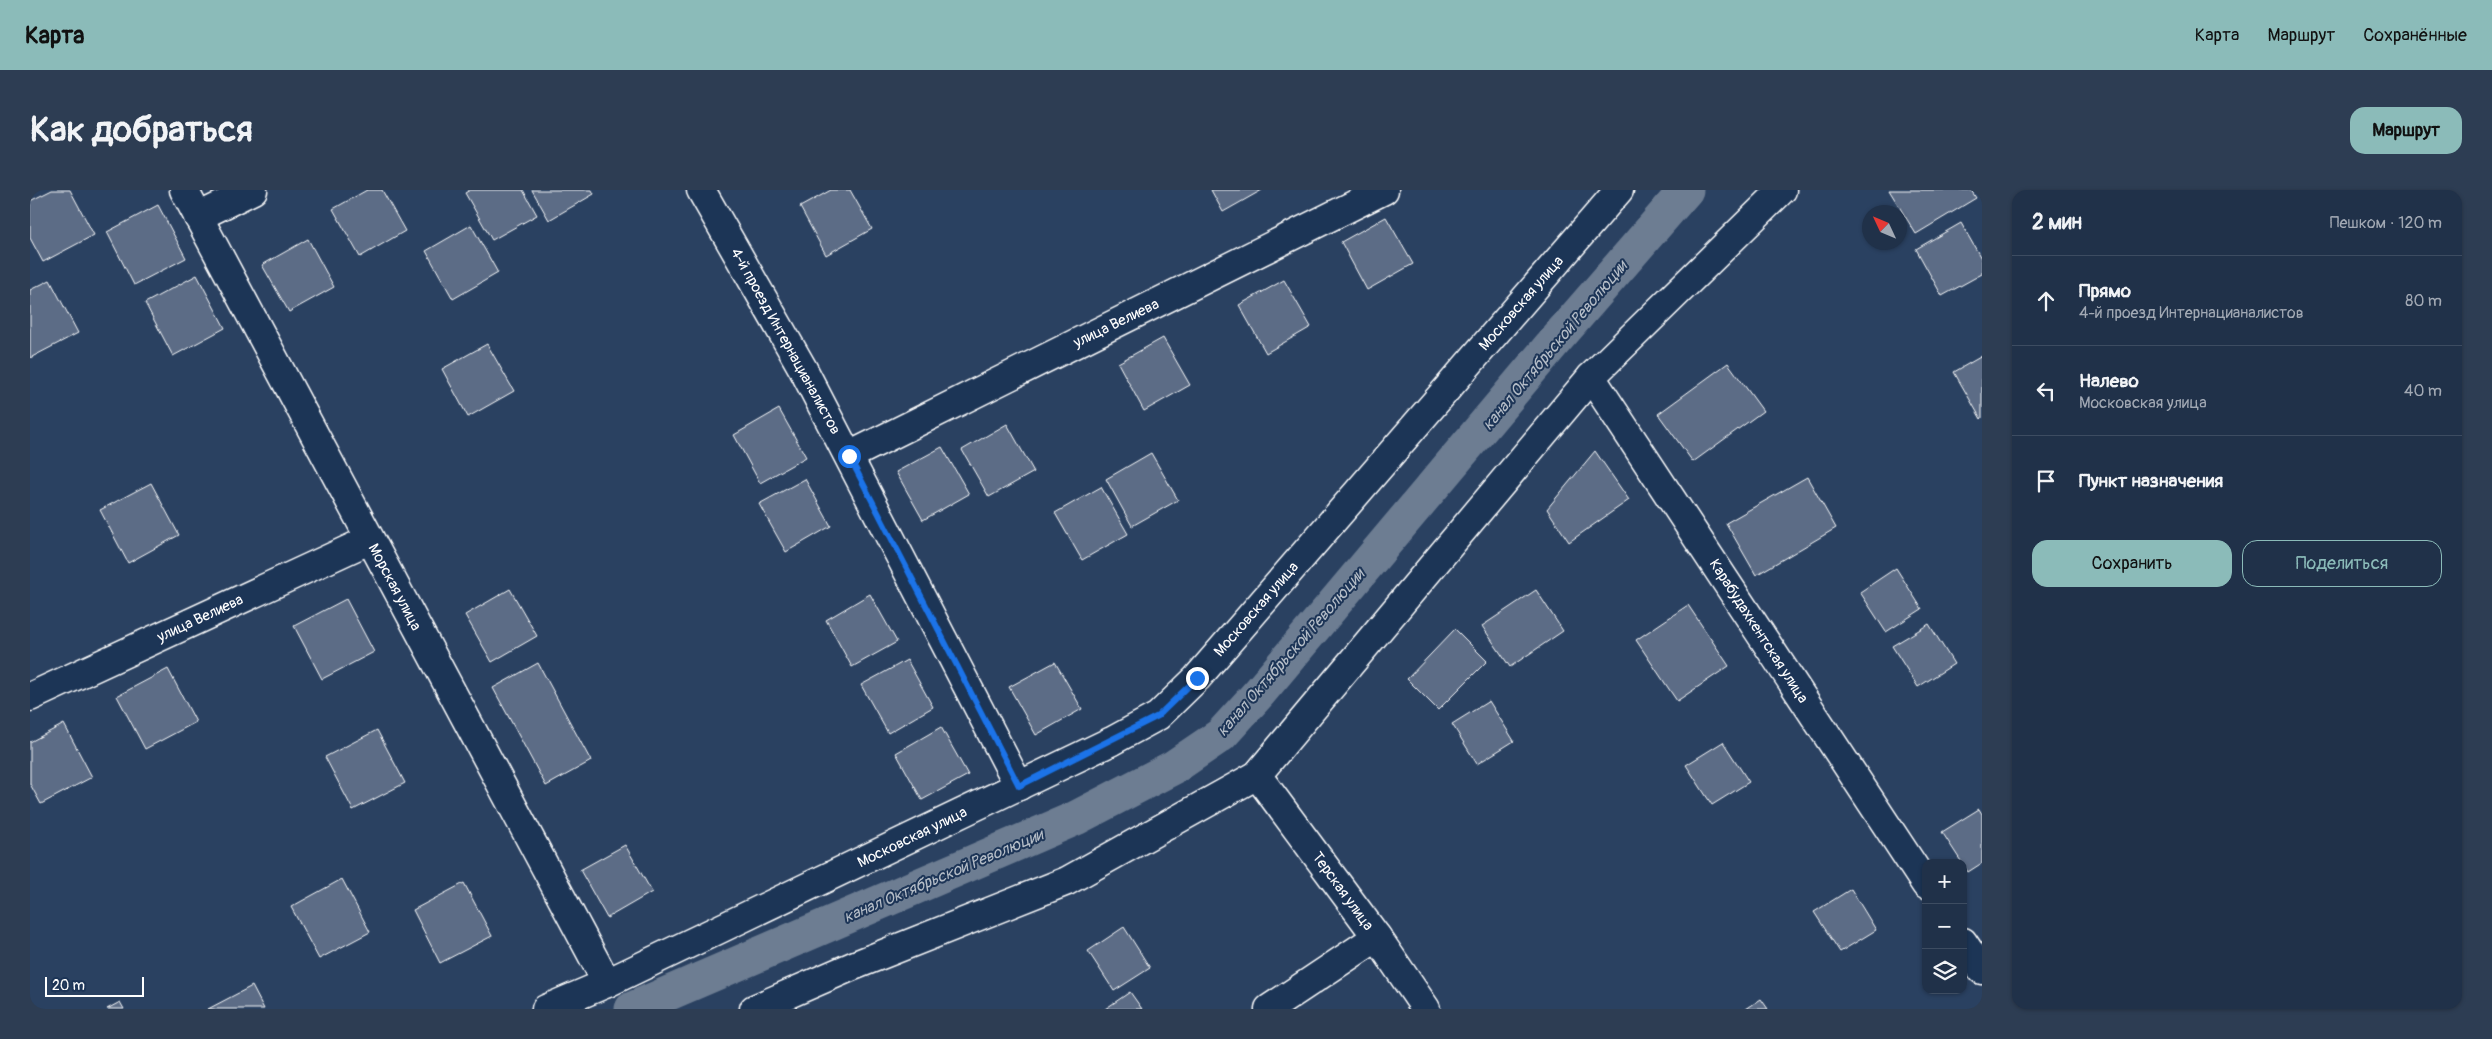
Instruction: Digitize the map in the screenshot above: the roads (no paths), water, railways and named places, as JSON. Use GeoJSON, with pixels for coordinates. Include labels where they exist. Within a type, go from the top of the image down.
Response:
{"type":"FeatureCollection","features":[{"type":"Feature","properties":{"kind":"street","name":"Морская улица"},"geometry":{"type":"LineString","coordinates":[[184,190],[606,983]]}},
{"type":"Feature","properties":{"kind":"street"},"geometry":{"type":"LineString","coordinates":[[198,217],[253,190]]}},
{"type":"Feature","properties":{"kind":"street","name":"4-й проезд Интернацианалистов"},"geometry":{"type":"LineString","coordinates":[[701,190],[804,369],[1019,786]]}},
{"type":"Feature","properties":{"kind":"street","name":"улица Велиева"},"geometry":{"type":"LineString","coordinates":[[849,456],[1384,190]]}},
{"type":"Feature","properties":{"kind":"street","name":"Московская улица"},"geometry":{"type":"LineString","coordinates":[[546,1009],[606,983],[1019,786],[1112,741],[1158,716],[1197,678],[1619,190]]}},
{"type":"Feature","properties":{"kind":"street"},"geometry":{"type":"LineString","coordinates":[[754,1009],[853,966],[1067,881],[1258,774],[1591,377],[1782,190]]}},
{"type":"Feature","properties":{"kind":"street","name":"Карабудахкентская улица"},"geometry":{"type":"LineString","coordinates":[[1591,377],[1922,879]]}},
{"type":"Feature","properties":{"kind":"street","name":"улица Велиева"},"geometry":{"type":"LineString","coordinates":[[30,697],[370,540]]}},
{"type":"Feature","properties":{"kind":"street","name":"Терская улица"},"geometry":{"type":"LineString","coordinates":[[1258,774],[1377,937],[1426,1009]]}},
{"type":"Feature","properties":{"kind":"street"},"geometry":{"type":"LineString","coordinates":[[1269,1009],[1377,937]]}},
{"type":"Feature","properties":{"kind":"street"},"geometry":{"type":"LineString","coordinates":[[1967,948],[1982,970]]}},
{"type":"Feature","properties":{"kind":"waterway","name":"канал Октябрьской Революции"},"geometry":{"type":"LineString","coordinates":[[632,1009],[1076,818],[1174,767],[1221,735],[1259,693],[1554,342],[1686,190]]}}]}
